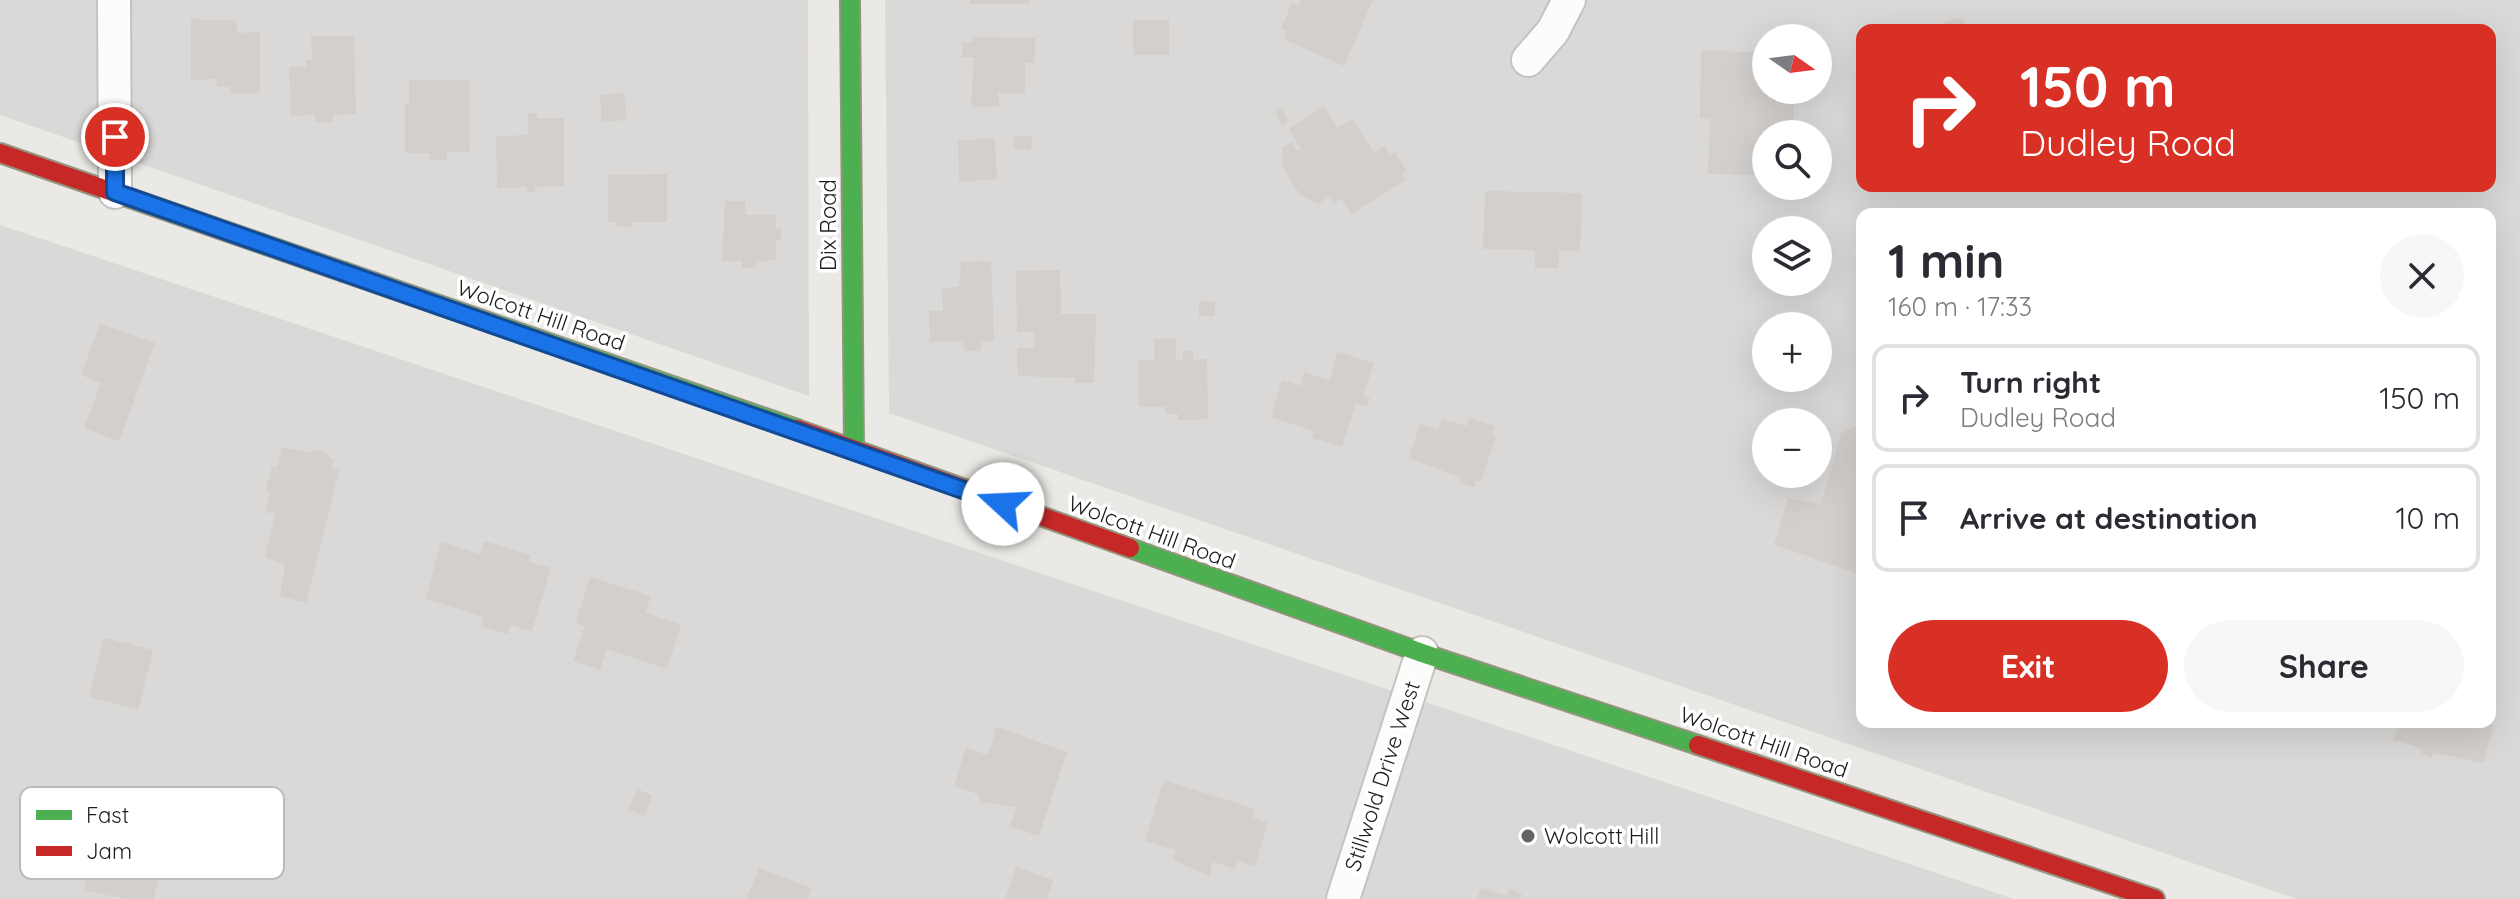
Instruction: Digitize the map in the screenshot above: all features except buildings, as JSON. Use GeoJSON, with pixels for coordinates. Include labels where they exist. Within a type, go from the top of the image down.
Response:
{"type":"FeatureCollection","features":[{"type":"Feature","properties":{"kind":"street"},"geometry":{"type":"LineString","coordinates":[[114,0],[115,192]]}},
{"type":"Feature","properties":{"kind":"street","name":"Dix Road"},"geometry":{"type":"LineString","coordinates":[[850,0],[854,449]]}},
{"type":"Feature","properties":{"kind":"street"},"geometry":{"type":"LineString","coordinates":[[1528,60],[1553,31],[1569,0]]}},
{"type":"Feature","properties":{"kind":"street","name":"Wolcott Hill Road"},"geometry":{"type":"LineString","coordinates":[[0,153],[854,449],[1422,653],[2155,899]]}},
{"type":"Feature","properties":{"kind":"street","name":"Stillwold Drive West"},"geometry":{"type":"LineString","coordinates":[[1343,899],[1422,653]]}},
{"type":"Feature","properties":{"kind":"shaded area"},"geometry":{"type":"Polygon","coordinates":[[[0,0],[808,0],[809,396],[0,115],[0,0]]]}},
{"type":"Feature","properties":{"kind":"shaded area"},"geometry":{"type":"Polygon","coordinates":[[[885,0],[2520,0],[2520,899],[2297,899],[889,413],[885,0]]]}},
{"type":"Feature","properties":{"kind":"shaded area"},"geometry":{"type":"Polygon","coordinates":[[[0,225],[2014,899],[0,899],[0,225]]]}},
{"type":"Feature","properties":{"kind":"traffic: fast"},"geometry":{"type":"LineString","coordinates":[[850,0],[854,449]]}},
{"type":"Feature","properties":{"kind":"traffic: fast"},"geometry":{"type":"LineString","coordinates":[[344,272],[797,429]]}},
{"type":"Feature","properties":{"kind":"traffic: fast"},"geometry":{"type":"LineString","coordinates":[[1130,548],[1422,653],[1698,745]]}},
{"type":"Feature","properties":{"kind":"traffic: jam"},"geometry":{"type":"LineString","coordinates":[[0,153],[344,272]]}},
{"type":"Feature","properties":{"kind":"traffic: jam"},"geometry":{"type":"LineString","coordinates":[[797,429],[1130,548]]}},
{"type":"Feature","properties":{"kind":"traffic: jam"},"geometry":{"type":"LineString","coordinates":[[1698,745],[2155,899]]}},
{"type":"Feature","properties":{"kind":"place","name":"Wolcott Hill"},"geometry":{"type":"Point","coordinates":[1528,836]}},
{"type":"Feature","properties":{"kind":"route"},"geometry":{"type":"LineString","coordinates":[[115,137],[115,192],[1003,504]]}}]}
